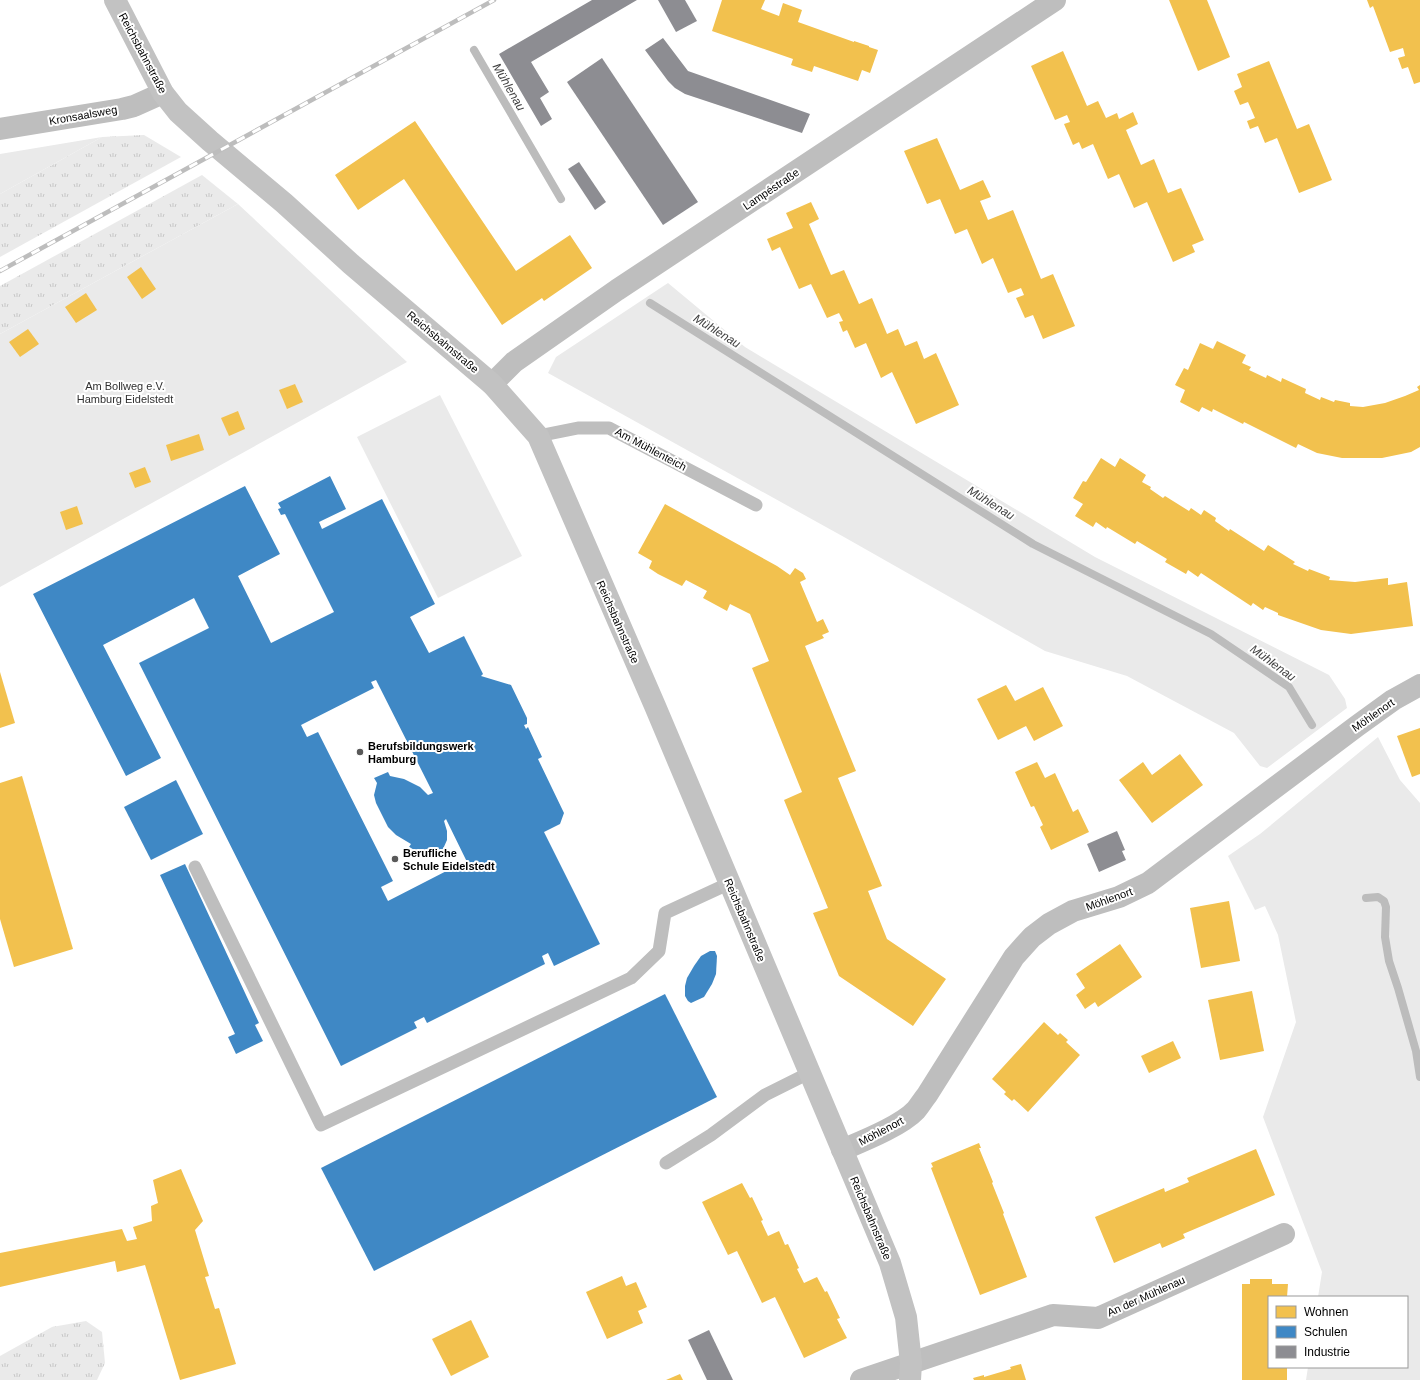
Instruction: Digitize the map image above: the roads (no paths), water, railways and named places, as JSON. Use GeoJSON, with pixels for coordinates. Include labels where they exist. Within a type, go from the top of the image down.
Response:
{"type":"FeatureCollection","features":[{"type":"Feature","properties":{"kind":"street","name":"Reichsbahnstraße"},"geometry":{"type":"LineString","coordinates":[[115,0],[163,93],[178,112],[284,203],[351,264],[492,384],[538,436],[649,692],[890,1263],[906,1317],[910,1371]]}},
{"type":"Feature","properties":{"kind":"street","name":"Lampéstraße"},"geometry":{"type":"LineString","coordinates":[[492,384],[514,362],[611,295],[1055,0]]}},
{"type":"Feature","properties":{"kind":"street","name":"Kronsaalsweg"},"geometry":{"type":"LineString","coordinates":[[0,129],[122,109],[134,106],[163,93]]}},
{"type":"Feature","properties":{"kind":"street","name":"Möhlenort"},"geometry":{"type":"LineString","coordinates":[[842,1150],[879,1134],[915,1111],[927,1095],[1014,957],[1032,937],[1049,924],[1073,911],[1119,897],[1148,883],[1357,726],[1393,700],[1420,685]]}},
{"type":"Feature","properties":{"kind":"street","name":"An der Mühlenau"},"geometry":{"type":"LineString","coordinates":[[861,1380],[910,1371],[1053,1315],[1098,1318],[1284,1234]]}},
{"type":"Feature","properties":{"kind":"lane","name":"Am Mühlenteich"},"geometry":{"type":"LineString","coordinates":[[538,436],[578,428],[609,428],[756,505]]}},
{"type":"Feature","properties":{"kind":"lane"},"geometry":{"type":"LineString","coordinates":[[195,867],[321,1125],[631,978],[659,951],[665,913],[730,883]]}},
{"type":"Feature","properties":{"kind":"lane"},"geometry":{"type":"LineString","coordinates":[[666,1163],[711,1135],[765,1095],[810,1072]]}},
{"type":"Feature","properties":{"kind":"waterway","name":"Mühlenau"},"geometry":{"type":"LineString","coordinates":[[474,50],[561,199]]}},
{"type":"Feature","properties":{"kind":"waterway","name":"Mühlenau"},"geometry":{"type":"LineString","coordinates":[[650,303],[1033,544],[1211,634],[1289,687],[1312,725]]}},
{"type":"Feature","properties":{"kind":"waterway","name":"Mühlenau"},"geometry":{"type":"LineString","coordinates":[[1366,898],[1378,897],[1384,901],[1386,907],[1385,937],[1389,961],[1416,1051],[1420,1077]]}},
{"type":"Feature","properties":{"kind":"railway"},"geometry":{"type":"LineString","coordinates":[[0,271],[494,0]]}},
{"type":"Feature","properties":{"kind":"place","name":"Berufsbildungswerk Hamburg"},"geometry":{"type":"Point","coordinates":[360,752]}},
{"type":"Feature","properties":{"kind":"place","name":"Berufliche Schule Eidelstedt"},"geometry":{"type":"Point","coordinates":[395,859]}},
{"type":"Feature","properties":{"kind":"park label","name":"Am Bollweg e.V. Hamburg Eidelstedt"},"geometry":{"type":"Point","coordinates":[125,392]}}]}
